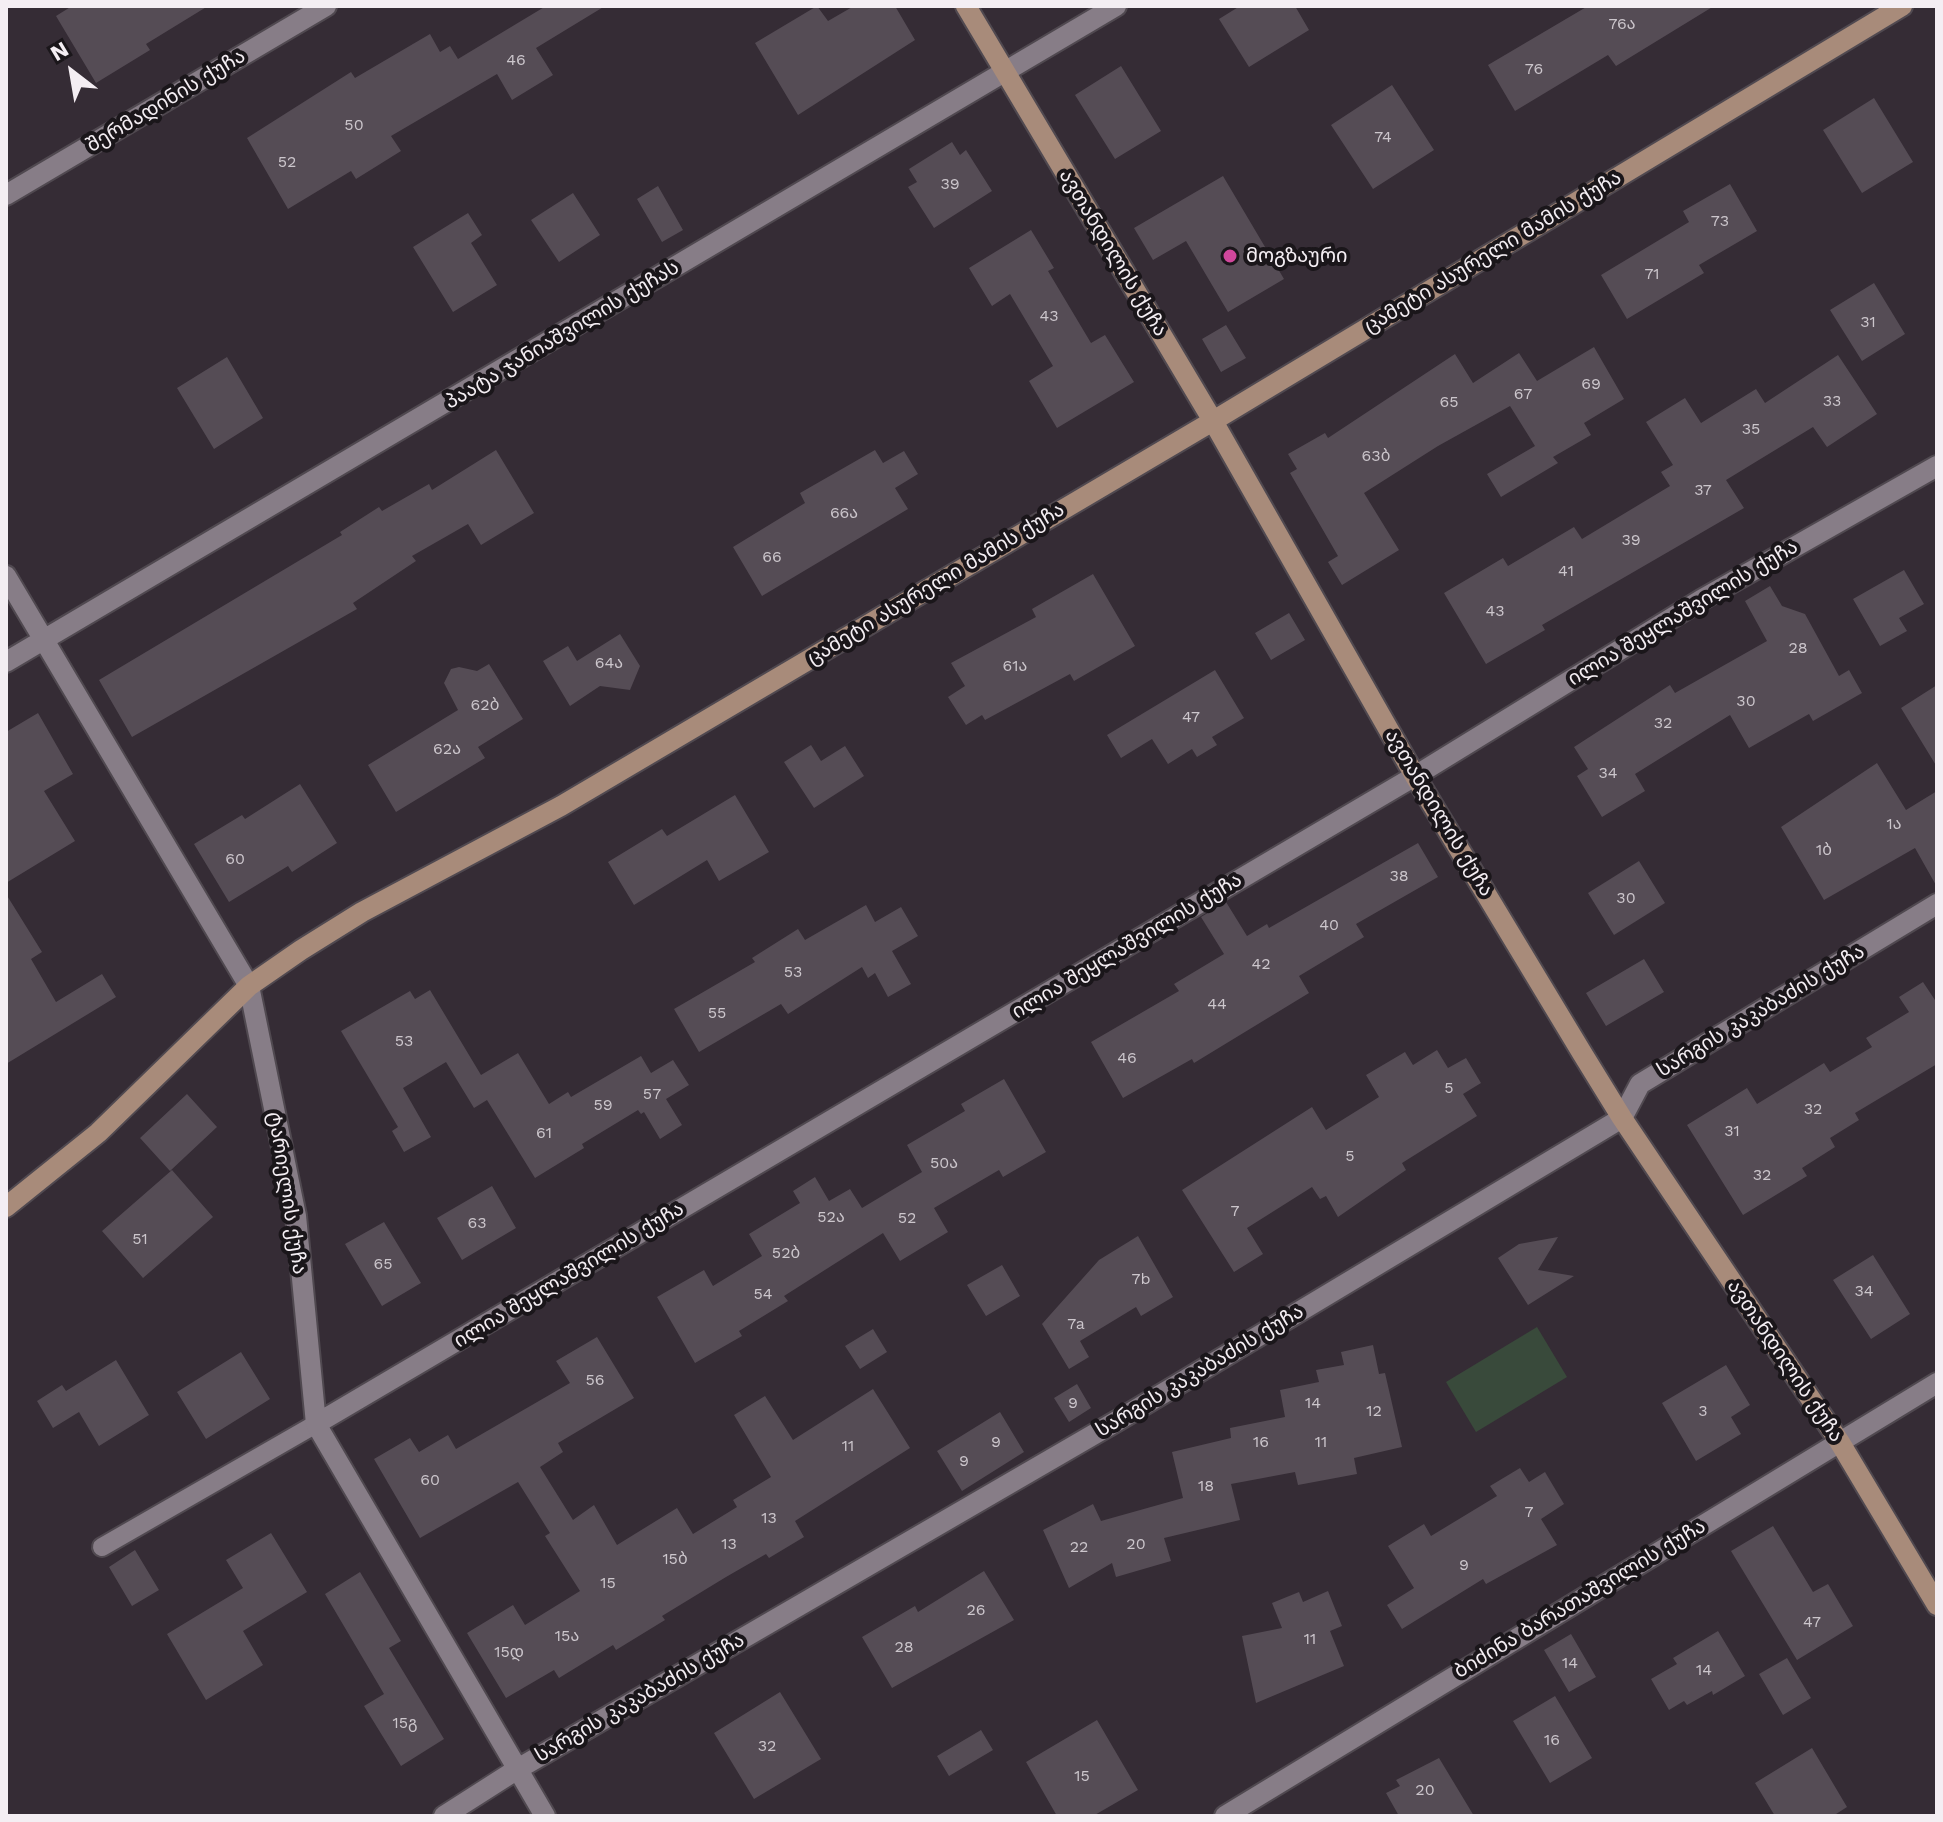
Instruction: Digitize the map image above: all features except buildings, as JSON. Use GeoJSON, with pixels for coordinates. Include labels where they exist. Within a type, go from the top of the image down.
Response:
{"type":"FeatureCollection","features":[{"type":"Feature","properties":{"kind":"street","name":"შერმადინის ქუჩა"},"geometry":{"type":"LineString","coordinates":[[6,195],[326,6]]}},
{"type":"Feature","properties":{"kind":"street","name":"ავთანდილის ქუჩა"},"geometry":{"type":"LineString","coordinates":[[966,6],[1213,421],[1415,776],[1622,1118],[1839,1441],[1937,1605]]}},
{"type":"Feature","properties":{"kind":"street","name":"პაატა ჯანიაშვილის ქუჩას"},"geometry":{"type":"LineString","coordinates":[[6,662],[1116,6]]}},
{"type":"Feature","properties":{"kind":"street","name":"ცამეტი ასურელი მამის ქუჩა"},"geometry":{"type":"LineString","coordinates":[[6,1207],[98,1133],[249,986],[362,912],[561,806],[1213,421],[1902,6]]}},
{"type":"Feature","properties":{"kind":"street","name":"ილია შეყლაშვილის ქუჩა"},"geometry":{"type":"LineString","coordinates":[[316,1424],[1415,776],[1701,600],[1937,466]]}},
{"type":"Feature","properties":{"kind":"street","name":"ტარიელის ქუჩა"},"geometry":{"type":"LineString","coordinates":[[6,576],[249,986],[296,1216],[316,1424],[545,1816]]}},
{"type":"Feature","properties":{"kind":"street","name":"სარგის კაკაბაძის ქუჩა"},"geometry":{"type":"LineString","coordinates":[[444,1816],[516,1770],[1117,1421],[1622,1118],[1640,1084],[1937,904]]}},
{"type":"Feature","properties":{"kind":"street","name":"ბიძინა ბარათაშვილის ქუჩა"},"geometry":{"type":"LineString","coordinates":[[1225,1816],[1937,1383]]}},
{"type":"Feature","properties":{"kind":"lane"},"geometry":{"type":"LineString","coordinates":[[102,1547],[316,1424]]}},
{"type":"Feature","properties":{"kind":"green space"},"geometry":{"type":"Polygon","coordinates":[[[1537,1327],[1567,1377],[1476,1432],[1446,1382],[1537,1327]]]}},
{"type":"Feature","properties":{"kind":"place","name":"მოგზაური"},"geometry":{"type":"Point","coordinates":[1230,256]}}]}
